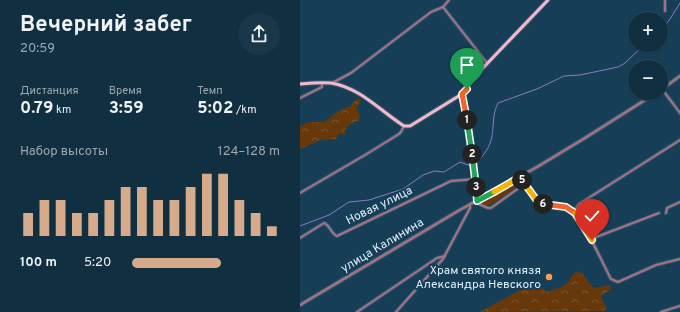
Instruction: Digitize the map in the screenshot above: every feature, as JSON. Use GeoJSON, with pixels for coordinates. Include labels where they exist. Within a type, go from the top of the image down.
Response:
{"type":"FeatureCollection","features":[{"type":"Feature","properties":{"kind":"main road"},"geometry":{"type":"LineString","coordinates":[[300,84],[331,83],[340,85],[359,94],[407,127],[462,94],[487,63],[548,0]]}},
{"type":"Feature","properties":{"kind":"street"},"geometry":{"type":"LineString","coordinates":[[331,83],[351,73],[431,12],[443,7],[449,0]]}},
{"type":"Feature","properties":{"kind":"street"},"geometry":{"type":"LineString","coordinates":[[665,11],[666,0]]}},
{"type":"Feature","properties":{"kind":"street"},"geometry":{"type":"LineString","coordinates":[[443,7],[487,63]]}},
{"type":"Feature","properties":{"kind":"street"},"geometry":{"type":"LineString","coordinates":[[668,84],[680,76]]}},
{"type":"Feature","properties":{"kind":"street"},"geometry":{"type":"LineString","coordinates":[[300,98],[322,87],[322,83]]}},
{"type":"Feature","properties":{"kind":"street"},"geometry":{"type":"LineString","coordinates":[[462,94],[474,161],[476,179],[475,202],[491,208],[518,188],[520,177]]}},
{"type":"Feature","properties":{"kind":"street"},"geometry":{"type":"LineString","coordinates":[[668,98],[680,114]]}},
{"type":"Feature","properties":{"kind":"street","name":"улица Калинина"},"geometry":{"type":"LineString","coordinates":[[300,305],[470,204],[520,177],[645,100]]}},
{"type":"Feature","properties":{"kind":"street"},"geometry":{"type":"LineString","coordinates":[[300,193],[398,134],[404,126]]}},
{"type":"Feature","properties":{"kind":"street"},"geometry":{"type":"LineString","coordinates":[[574,211],[574,208],[579,204],[680,140]]}},
{"type":"Feature","properties":{"kind":"street"},"geometry":{"type":"LineString","coordinates":[[520,177],[541,204],[566,207],[574,211],[591,239],[610,279],[613,281],[618,282],[651,267],[680,259]]}},
{"type":"Feature","properties":{"kind":"street","name":"Новая улица"},"geometry":{"type":"LineString","coordinates":[[300,238],[324,223],[327,224],[334,235],[337,236],[451,181],[476,179]]}},
{"type":"Feature","properties":{"kind":"street"},"geometry":{"type":"LineString","coordinates":[[666,213],[667,208],[680,202]]}},
{"type":"Feature","properties":{"kind":"street"},"geometry":{"type":"LineString","coordinates":[[396,312],[445,256],[470,208],[470,204]]}},
{"type":"Feature","properties":{"kind":"street"},"geometry":{"type":"LineString","coordinates":[[591,239],[659,213]]}},
{"type":"Feature","properties":{"kind":"street"},"geometry":{"type":"LineString","coordinates":[[357,312],[437,258],[445,256]]}},
{"type":"Feature","properties":{"kind":"street"},"geometry":{"type":"LineString","coordinates":[[662,312],[680,306]]}},
{"type":"Feature","properties":{"kind":"green space"},"geometry":{"type":"Polygon","coordinates":[[[358,98],[361,100],[357,108],[360,117],[359,120],[347,127],[345,135],[339,133],[336,139],[321,140],[300,149],[300,126],[309,122],[324,122],[336,112],[349,107],[358,98]]]}},
{"type":"Feature","properties":{"kind":"green space"},"geometry":{"type":"Polygon","coordinates":[[[517,181],[517,187],[489,206],[479,204],[517,181]]]}},
{"type":"Feature","properties":{"kind":"green space"},"geometry":{"type":"Polygon","coordinates":[[[578,271],[583,274],[594,288],[610,285],[611,288],[609,291],[601,296],[607,308],[604,311],[480,312],[529,285],[539,284],[546,292],[560,288],[565,285],[578,271]]]}},
{"type":"Feature","properties":{"kind":"waterway"},"geometry":{"type":"LineString","coordinates":[[668,21],[680,3]]}},
{"type":"Feature","properties":{"kind":"waterway"},"geometry":{"type":"LineString","coordinates":[[476,163],[484,154],[491,141],[495,110],[498,103],[537,89],[564,76],[580,75],[618,67],[625,63],[637,52]]}},
{"type":"Feature","properties":{"kind":"waterway"},"geometry":{"type":"LineString","coordinates":[[300,226],[329,215],[349,202],[369,200],[403,189],[423,175],[434,171],[444,172],[460,162],[468,165],[473,164]]}},
{"type":"Feature","properties":{"kind":"place","name":"Храм святого князя Александра Невского"},"geometry":{"type":"Point","coordinates":[549,277]}},
{"type":"Feature","properties":{"kind":"route"},"geometry":{"type":"LineString","coordinates":[[467,89],[462,94],[476,176],[477,201],[520,177],[533,197],[541,204],[566,207],[574,211],[592,240]]}}]}
